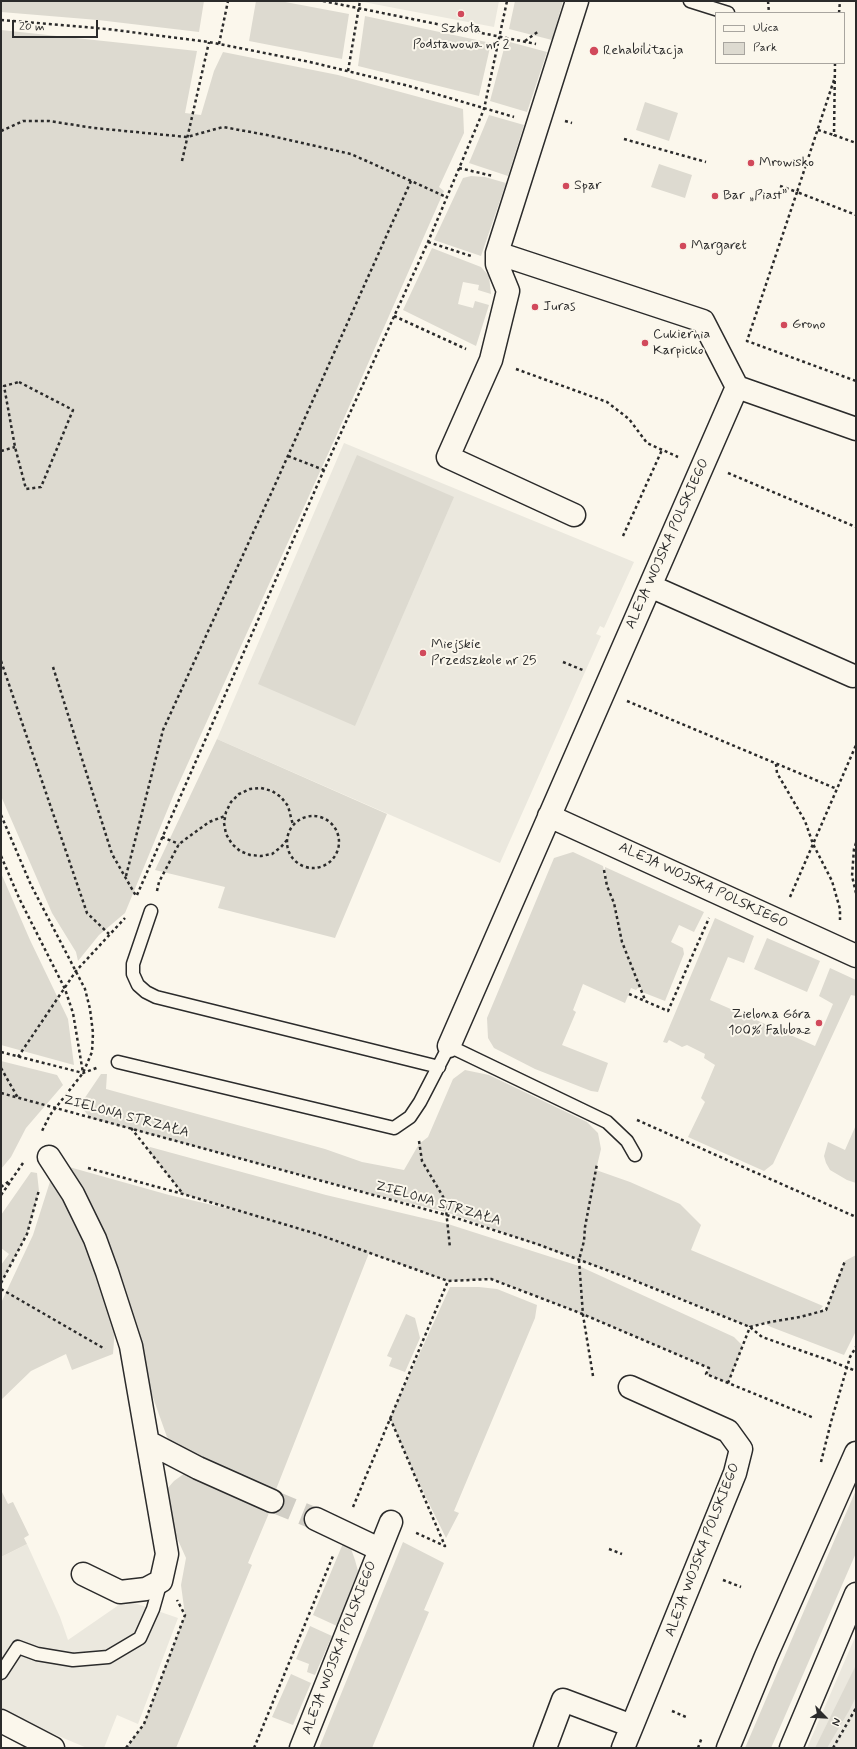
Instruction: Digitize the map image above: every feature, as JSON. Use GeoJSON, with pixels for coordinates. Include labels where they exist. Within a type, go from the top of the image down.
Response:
{"type":"FeatureCollection","features":[{"type":"Feature","properties":{"kind":"street"},"geometry":{"type":"LineString","coordinates":[[574,515],[448,457],[491,360],[508,291],[496,264],[497,253],[577,1]]}},
{"type":"Feature","properties":{"kind":"street"},"geometry":{"type":"LineString","coordinates":[[497,253],[703,321],[737,387],[856,429]]}},
{"type":"Feature","properties":{"kind":"street","name":"ALEJA WOJSKA POLSKIEGO"},"geometry":{"type":"LineString","coordinates":[[449,1046],[737,387]]}},
{"type":"Feature","properties":{"kind":"street"},"geometry":{"type":"LineString","coordinates":[[650,586],[853,676]]}},
{"type":"Feature","properties":{"kind":"street","name":"ALEJA WOJSKA POLSKIEGO"},"geometry":{"type":"LineString","coordinates":[[549,816],[856,956]]}},
{"type":"Feature","properties":{"kind":"street"},"geometry":{"type":"LineString","coordinates":[[49,1157],[73,1194],[94,1239],[107,1272],[132,1349],[167,1554],[162,1576],[146,1590],[120,1592],[83,1574]]}},
{"type":"Feature","properties":{"kind":"street","name":"ALEJA WOJSKA POLSKIEGO"},"geometry":{"type":"LineString","coordinates":[[623,1748],[735,1472],[741,1449],[728,1431],[630,1387]]}},
{"type":"Feature","properties":{"kind":"street"},"geometry":{"type":"LineString","coordinates":[[148,1442],[198,1468],[272,1500]]}},
{"type":"Feature","properties":{"kind":"street"},"geometry":{"type":"LineString","coordinates":[[728,1748],[766,1656],[856,1453]]}},
{"type":"Feature","properties":{"kind":"street","name":"ALEJA WOJSKA POLSKIEGO"},"geometry":{"type":"LineString","coordinates":[[316,1520],[379,1549]]}},
{"type":"Feature","properties":{"kind":"street","name":"ALEJA WOJSKA POLSKIEGO"},"geometry":{"type":"LineString","coordinates":[[301,1748],[391,1522]]}},
{"type":"Feature","properties":{"kind":"street"},"geometry":{"type":"LineString","coordinates":[[791,1748],[856,1594]]}},
{"type":"Feature","properties":{"kind":"street"},"geometry":{"type":"LineString","coordinates":[[545,1748],[563,1700],[632,1726]]}},
{"type":"Feature","properties":{"kind":"street"},"geometry":{"type":"LineString","coordinates":[[1,1721],[54,1748]]}},
{"type":"Feature","properties":{"kind":"lane"},"geometry":{"type":"LineString","coordinates":[[690,1],[725,12]]}},
{"type":"Feature","properties":{"kind":"lane"},"geometry":{"type":"LineString","coordinates":[[151,911],[133,964],[133,974],[138,985],[146,992],[156,997],[439,1067]]}},
{"type":"Feature","properties":{"kind":"lane"},"geometry":{"type":"LineString","coordinates":[[118,1062],[394,1128],[410,1117],[424,1097],[449,1046],[607,1122],[627,1141],[635,1155]]}},
{"type":"Feature","properties":{"kind":"lane"},"geometry":{"type":"LineString","coordinates":[[1,1673],[18,1647],[37,1654],[73,1660],[108,1658],[140,1638],[153,1609],[162,1576]]}},
{"type":"Feature","properties":{"kind":"path"},"geometry":{"type":"LineString","coordinates":[[219,44],[228,1]]}},
{"type":"Feature","properties":{"kind":"path"},"geometry":{"type":"LineString","coordinates":[[323,1],[534,44]]}},
{"type":"Feature","properties":{"kind":"path"},"geometry":{"type":"LineString","coordinates":[[348,71],[360,1]]}},
{"type":"Feature","properties":{"kind":"path"},"geometry":{"type":"LineString","coordinates":[[133,902],[324,470],[428,242],[484,109],[507,1]]}},
{"type":"Feature","properties":{"kind":"path"},"geometry":{"type":"LineString","coordinates":[[768,1],[769,12]]}},
{"type":"Feature","properties":{"kind":"path"},"geometry":{"type":"LineString","coordinates":[[839,12],[840,1]]}},
{"type":"Feature","properties":{"kind":"path"},"geometry":{"type":"LineString","coordinates":[[1,20],[107,29],[209,42],[310,62],[409,86],[511,117]]}},
{"type":"Feature","properties":{"kind":"path"},"geometry":{"type":"LineString","coordinates":[[182,161],[209,42]]}},
{"type":"Feature","properties":{"kind":"path"},"geometry":{"type":"LineString","coordinates":[[834,135],[835,64]]}},
{"type":"Feature","properties":{"kind":"path"},"geometry":{"type":"LineString","coordinates":[[834,80],[747,341],[856,381]]}},
{"type":"Feature","properties":{"kind":"path"},"geometry":{"type":"LineString","coordinates":[[1,131],[23,121],[49,121],[94,128],[188,137],[223,127],[267,135],[351,154],[446,197]]}},
{"type":"Feature","properties":{"kind":"path"},"geometry":{"type":"LineString","coordinates":[[818,130],[856,143]]}},
{"type":"Feature","properties":{"kind":"path"},"geometry":{"type":"LineString","coordinates":[[624,139],[706,162]]}},
{"type":"Feature","properties":{"kind":"path"},"geometry":{"type":"LineString","coordinates":[[459,168],[489,175]]}},
{"type":"Feature","properties":{"kind":"path"},"geometry":{"type":"LineString","coordinates":[[126,876],[163,730],[411,181]]}},
{"type":"Feature","properties":{"kind":"path"},"geometry":{"type":"LineString","coordinates":[[780,186],[856,215]]}},
{"type":"Feature","properties":{"kind":"path"},"geometry":{"type":"LineString","coordinates":[[428,242],[466,255]]}},
{"type":"Feature","properties":{"kind":"path"},"geometry":{"type":"LineString","coordinates":[[394,316],[491,360],[607,402],[629,419],[647,443],[683,459]]}},
{"type":"Feature","properties":{"kind":"path"},"geometry":{"type":"LineString","coordinates":[[19,382],[73,410],[41,487],[26,489],[15,447],[4,386],[19,382]]}},
{"type":"Feature","properties":{"kind":"path"},"geometry":{"type":"LineString","coordinates":[[1,451],[15,447]]}},
{"type":"Feature","properties":{"kind":"path"},"geometry":{"type":"LineString","coordinates":[[623,536],[662,450]]}},
{"type":"Feature","properties":{"kind":"path"},"geometry":{"type":"LineString","coordinates":[[288,456],[324,470]]}},
{"type":"Feature","properties":{"kind":"path"},"geometry":{"type":"LineString","coordinates":[[721,470],[856,527]]}},
{"type":"Feature","properties":{"kind":"path"},"geometry":{"type":"LineString","coordinates":[[1,661],[88,913],[109,934]]}},
{"type":"Feature","properties":{"kind":"path"},"geometry":{"type":"LineString","coordinates":[[564,662],[585,671]]}},
{"type":"Feature","properties":{"kind":"path"},"geometry":{"type":"LineString","coordinates":[[53,668],[112,854],[137,895]]}},
{"type":"Feature","properties":{"kind":"path"},"geometry":{"type":"LineString","coordinates":[[626,701],[837,789]]}},
{"type":"Feature","properties":{"kind":"path"},"geometry":{"type":"LineString","coordinates":[[789,899],[856,745]]}},
{"type":"Feature","properties":{"kind":"path"},"geometry":{"type":"LineString","coordinates":[[776,764],[777,773],[805,821],[813,844],[832,880],[840,909],[840,922]]}},
{"type":"Feature","properties":{"kind":"path"},"geometry":{"type":"LineString","coordinates":[[287,840],[289,853],[294,860],[309,868],[326,864],[337,851],[339,842],[334,826],[328,820],[320,816],[303,817],[293,824],[287,840],[281,848],[272,854],[250,856],[240,851],[232,844],[226,834],[224,823],[231,802],[239,794],[250,790],[261,788],[272,791],[281,797],[288,806],[293,824]]}},
{"type":"Feature","properties":{"kind":"path"},"geometry":{"type":"LineString","coordinates":[[1,815],[31,885],[85,989],[90,1008],[93,1033],[92,1052],[83,1073],[55,1108],[39,1137]]}},
{"type":"Feature","properties":{"kind":"path"},"geometry":{"type":"LineString","coordinates":[[151,911],[159,882],[179,844],[209,822],[226,816]]}},
{"type":"Feature","properties":{"kind":"path"},"geometry":{"type":"LineString","coordinates":[[162,838],[179,844]]}},
{"type":"Feature","properties":{"kind":"path"},"geometry":{"type":"LineString","coordinates":[[856,843],[854,849],[852,876],[856,893]]}},
{"type":"Feature","properties":{"kind":"path"},"geometry":{"type":"LineString","coordinates":[[1,856],[19,898],[64,989],[73,1013],[83,1073]]}},
{"type":"Feature","properties":{"kind":"path"},"geometry":{"type":"LineString","coordinates":[[605,867],[603,866],[607,886],[614,903],[622,942],[646,1001]]}},
{"type":"Feature","properties":{"kind":"path"},"geometry":{"type":"LineString","coordinates":[[629,994],[668,1011],[711,914]]}},
{"type":"Feature","properties":{"kind":"path"},"geometry":{"type":"LineString","coordinates":[[18,1057],[76,971],[126,917]]}},
{"type":"Feature","properties":{"kind":"path"},"geometry":{"type":"LineString","coordinates":[[1,1052],[83,1073]]}},
{"type":"Feature","properties":{"kind":"path"},"geometry":{"type":"LineString","coordinates":[[1,1068],[18,1098]]}},
{"type":"Feature","properties":{"kind":"path","name":"ZIELONA STRZAŁA"},"geometry":{"type":"LineString","coordinates":[[1,1093],[69,1113],[131,1128],[446,1215],[579,1260],[750,1327],[762,1337],[813,1353],[856,1371]]}},
{"type":"Feature","properties":{"kind":"path"},"geometry":{"type":"LineString","coordinates":[[633,1118],[856,1218]]}},
{"type":"Feature","properties":{"kind":"path"},"geometry":{"type":"LineString","coordinates":[[131,1128],[183,1194]]}},
{"type":"Feature","properties":{"kind":"path"},"geometry":{"type":"LineString","coordinates":[[419,1141],[422,1161],[445,1200],[450,1248]]}},
{"type":"Feature","properties":{"kind":"path"},"geometry":{"type":"LineString","coordinates":[[1,1283],[27,1234],[49,1157]]}},
{"type":"Feature","properties":{"kind":"path"},"geometry":{"type":"LineString","coordinates":[[1,1195],[24,1161]]}},
{"type":"Feature","properties":{"kind":"path"},"geometry":{"type":"LineString","coordinates":[[593,1376],[583,1315],[579,1260],[584,1241],[585,1227],[597,1164]]}},
{"type":"Feature","properties":{"kind":"path"},"geometry":{"type":"LineString","coordinates":[[81,1166],[183,1194],[317,1234],[448,1281],[491,1279],[583,1315],[709,1368],[706,1374],[814,1418]]}},
{"type":"Feature","properties":{"kind":"path"},"geometry":{"type":"LineString","coordinates":[[1,1187],[12,1179]]}},
{"type":"Feature","properties":{"kind":"path"},"geometry":{"type":"LineString","coordinates":[[728,1383],[750,1327],[826,1310],[845,1261]]}},
{"type":"Feature","properties":{"kind":"path"},"geometry":{"type":"LineString","coordinates":[[1,1289],[107,1350]]}},
{"type":"Feature","properties":{"kind":"path"},"geometry":{"type":"LineString","coordinates":[[819,1467],[850,1357],[856,1346]]}},
{"type":"Feature","properties":{"kind":"path"},"geometry":{"type":"LineString","coordinates":[[390,1418],[445,1546],[391,1522]]}},
{"type":"Feature","properties":{"kind":"path"},"geometry":{"type":"LineString","coordinates":[[610,1549],[622,1554]]}},
{"type":"Feature","properties":{"kind":"path"},"geometry":{"type":"LineString","coordinates":[[126,1748],[144,1724],[185,1615],[162,1576]]}},
{"type":"Feature","properties":{"kind":"path"},"geometry":{"type":"LineString","coordinates":[[723,1580],[741,1587]]}},
{"type":"Feature","properties":{"kind":"path"},"geometry":{"type":"LineString","coordinates":[[832,1748],[856,1708]]}},
{"type":"Feature","properties":{"kind":"path"},"geometry":{"type":"LineString","coordinates":[[672,1711],[686,1717]]}},
{"type":"Feature","properties":{"kind":"path"},"geometry":{"type":"LineString","coordinates":[[698,1748],[704,1733]]}},
{"type":"Feature","properties":{"kind":"shaded area","name":"Szkoła Podstawowa nr 2"},"geometry":{"type":"Polygon","coordinates":[[[358,1],[499,1],[494,27],[358,1]]]}},
{"type":"Feature","properties":{"kind":"shaded area","name":"Miejskie Przedszkole nr 25"},"geometry":{"type":"Polygon","coordinates":[[[344,443],[634,562],[604,628],[600,626],[596,634],[601,636],[500,863],[217,739],[344,443]]]}},
{"type":"Feature","properties":{"kind":"shaded area"},"geometry":{"type":"Polygon","coordinates":[[[27,1544],[60,1617],[68,1640],[126,1600],[178,1618],[138,1724],[117,1715],[104,1748],[87,1748],[16,1718],[1,1709],[1,1557],[27,1544]]]}},
{"type":"Feature","properties":{"kind":"shaded area"},"geometry":{"type":"Polygon","coordinates":[[[856,1635],[856,1748],[807,1748],[856,1635]]]}},
{"type":"Feature","properties":{"kind":"green space"},"geometry":{"type":"Polygon","coordinates":[[[1,1],[204,1],[199,32],[98,20],[1,12],[1,1]]]}},
{"type":"Feature","properties":{"kind":"green space"},"geometry":{"type":"Polygon","coordinates":[[[256,1],[280,1],[349,14],[342,59],[249,41],[256,1]]]}},
{"type":"Feature","properties":{"kind":"green space"},"geometry":{"type":"Polygon","coordinates":[[[515,1],[563,1],[552,40],[509,29],[515,1]]]}},
{"type":"Feature","properties":{"kind":"green space"},"geometry":{"type":"Polygon","coordinates":[[[365,16],[491,43],[479,96],[358,66],[365,16]]]}},
{"type":"Feature","properties":{"kind":"green space"},"geometry":{"type":"Polygon","coordinates":[[[1,30],[197,51],[185,113],[201,115],[214,71],[223,52],[338,75],[463,109],[464,133],[439,187],[444,191],[337,434],[174,794],[125,913],[99,935],[78,961],[76,952],[52,913],[1,796],[1,30]]]}},
{"type":"Feature","properties":{"kind":"green space"},"geometry":{"type":"Polygon","coordinates":[[[506,41],[547,52],[527,112],[490,101],[506,41]]]}},
{"type":"Feature","properties":{"kind":"green space"},"geometry":{"type":"Polygon","coordinates":[[[645,102],[678,113],[669,141],[636,130],[645,102]]]}},
{"type":"Feature","properties":{"kind":"green space"},"geometry":{"type":"Polygon","coordinates":[[[489,115],[524,125],[508,176],[469,163],[489,115]]]}},
{"type":"Feature","properties":{"kind":"green space"},"geometry":{"type":"Polygon","coordinates":[[[659,164],[692,175],[685,198],[651,187],[659,164]]]}},
{"type":"Feature","properties":{"kind":"green space"},"geometry":{"type":"Polygon","coordinates":[[[471,176],[485,177],[506,183],[481,256],[434,240],[463,178],[471,176]]]}},
{"type":"Feature","properties":{"kind":"green space"},"geometry":{"type":"Polygon","coordinates":[[[432,248],[481,267],[489,276],[491,294],[478,290],[479,285],[463,282],[458,304],[473,308],[475,301],[489,305],[476,346],[403,310],[432,248]]]}},
{"type":"Feature","properties":{"kind":"green space"},"geometry":{"type":"Polygon","coordinates":[[[357,455],[454,497],[355,726],[258,684],[357,455]]]}},
{"type":"Feature","properties":{"kind":"green space"},"geometry":{"type":"Polygon","coordinates":[[[217,739],[387,814],[335,938],[218,908],[225,887],[155,870],[217,739]]]}},
{"type":"Feature","properties":{"kind":"green space"},"geometry":{"type":"Polygon","coordinates":[[[573,852],[603,866],[606,880],[605,867],[704,912],[694,932],[679,925],[671,942],[683,948],[684,954],[665,1001],[642,992],[640,986],[636,990],[631,988],[625,1003],[583,984],[573,1010],[576,1012],[562,1045],[608,1063],[598,1092],[591,1091],[535,1069],[494,1048],[488,1038],[487,1018],[554,858],[573,852]]]}},
{"type":"Feature","properties":{"kind":"green space"},"geometry":{"type":"Polygon","coordinates":[[[1,873],[30,940],[68,1019],[74,1065],[1,1045],[1,873]]]}},
{"type":"Feature","properties":{"kind":"green space"},"geometry":{"type":"Polygon","coordinates":[[[715,918],[754,936],[744,963],[728,957],[710,1000],[815,1046],[833,1004],[819,996],[830,968],[856,980],[856,996],[851,995],[773,1164],[764,1171],[688,1137],[705,1102],[701,1098],[715,1065],[704,1058],[705,1054],[687,1045],[682,1047],[669,1040],[667,1043],[663,1042],[715,918]]]}},
{"type":"Feature","properties":{"kind":"green space"},"geometry":{"type":"Polygon","coordinates":[[[767,938],[820,961],[807,992],[754,969],[767,938]]]}},
{"type":"Feature","properties":{"kind":"green space"},"geometry":{"type":"Polygon","coordinates":[[[1,1061],[57,1075],[63,1085],[26,1128],[11,1157],[1,1169],[1,1061]]]}},
{"type":"Feature","properties":{"kind":"green space"},"geometry":{"type":"Polygon","coordinates":[[[465,1070],[489,1075],[587,1122],[598,1133],[601,1149],[596,1170],[630,1182],[680,1204],[701,1225],[691,1250],[823,1306],[819,1311],[826,1310],[845,1261],[856,1255],[856,1331],[844,1355],[771,1327],[766,1324],[768,1322],[750,1327],[634,1280],[446,1212],[375,1195],[90,1118],[80,1105],[101,1074],[107,1074],[106,1089],[325,1149],[362,1162],[404,1170],[419,1144],[428,1137],[453,1079],[465,1070]]]}},
{"type":"Feature","properties":{"kind":"green space"},"geometry":{"type":"Polygon","coordinates":[[[856,1125],[856,1183],[847,1180],[830,1170],[824,1156],[828,1142],[845,1150],[856,1125]]]}},
{"type":"Feature","properties":{"kind":"green space"},"geometry":{"type":"Polygon","coordinates":[[[150,1147],[326,1195],[448,1224],[579,1266],[734,1337],[743,1346],[728,1383],[706,1374],[709,1368],[580,1313],[491,1279],[448,1281],[369,1253],[275,1492],[183,1453],[167,1437],[151,1392],[142,1353],[62,1165],[169,1195],[243,1212],[183,1194],[148,1150],[150,1147]]]}},
{"type":"Feature","properties":{"kind":"green space"},"geometry":{"type":"Polygon","coordinates":[[[54,1169],[116,1314],[113,1354],[72,1370],[66,1354],[31,1371],[1,1400],[1,1303],[33,1235],[54,1169]]]}},
{"type":"Feature","properties":{"kind":"green space"},"geometry":{"type":"Polygon","coordinates":[[[31,1172],[37,1173],[39,1191],[27,1234],[1,1283],[1,1265],[9,1254],[1,1248],[1,1215],[31,1172]]]}},
{"type":"Feature","properties":{"kind":"green space"},"geometry":{"type":"Polygon","coordinates":[[[450,1287],[479,1287],[497,1289],[537,1305],[535,1318],[454,1511],[459,1513],[446,1538],[415,1475],[390,1418],[450,1287]]]}},
{"type":"Feature","properties":{"kind":"green space"},"geometry":{"type":"Polygon","coordinates":[[[406,1314],[415,1318],[420,1338],[405,1372],[389,1366],[392,1358],[387,1356],[406,1314]]]}},
{"type":"Feature","properties":{"kind":"green space"},"geometry":{"type":"Polygon","coordinates":[[[185,1473],[269,1513],[248,1563],[252,1565],[176,1748],[126,1748],[144,1724],[185,1615],[181,1585],[186,1558],[173,1529],[166,1490],[174,1481],[185,1473]]]}},
{"type":"Feature","properties":{"kind":"green space"},"geometry":{"type":"Polygon","coordinates":[[[1,1490],[8,1504],[13,1502],[29,1535],[24,1538],[27,1544],[1,1557],[1,1490]]]}},
{"type":"Feature","properties":{"kind":"green space"},"geometry":{"type":"Polygon","coordinates":[[[856,1490],[856,1553],[771,1748],[745,1748],[856,1490]]]}},
{"type":"Feature","properties":{"kind":"green space"},"geometry":{"type":"Polygon","coordinates":[[[344,1541],[349,1543],[358,1571],[337,1626],[313,1615],[344,1541]]]}},
{"type":"Feature","properties":{"kind":"green space"},"geometry":{"type":"Polygon","coordinates":[[[403,1542],[444,1563],[424,1610],[429,1612],[372,1748],[319,1748],[403,1542]]]}},
{"type":"Feature","properties":{"kind":"green space"},"geometry":{"type":"Polygon","coordinates":[[[310,1626],[332,1636],[315,1675],[307,1672],[309,1664],[296,1659],[310,1626]]]}},
{"type":"Feature","properties":{"kind":"green space"},"geometry":{"type":"Polygon","coordinates":[[[856,1665],[856,1697],[827,1748],[815,1748],[856,1665]]]}},
{"type":"Feature","properties":{"kind":"green space"},"geometry":{"type":"Polygon","coordinates":[[[291,1674],[311,1683],[293,1725],[272,1717],[291,1674]]]}},
{"type":"Feature","properties":{"kind":"tunnel"},"geometry":{"type":"LineString","coordinates":[[272,1501],[316,1519]]}},
{"type":"Feature","properties":{"kind":"place","name":"Szkoła Podstawowa nr 2"},"geometry":{"type":"Point","coordinates":[461,14]}},
{"type":"Feature","properties":{"kind":"place","name":"Rehabilitacja"},"geometry":{"type":"Point","coordinates":[594,51]}},
{"type":"Feature","properties":{"kind":"place","name":"Mrowisko"},"geometry":{"type":"Point","coordinates":[751,163]}},
{"type":"Feature","properties":{"kind":"place","name":"Spar"},"geometry":{"type":"Point","coordinates":[566,186]}},
{"type":"Feature","properties":{"kind":"place","name":"Bar „Piast”"},"geometry":{"type":"Point","coordinates":[715,196]}},
{"type":"Feature","properties":{"kind":"place","name":"Margaret"},"geometry":{"type":"Point","coordinates":[683,246]}},
{"type":"Feature","properties":{"kind":"place","name":"Juras"},"geometry":{"type":"Point","coordinates":[535,307]}},
{"type":"Feature","properties":{"kind":"place","name":"Grono"},"geometry":{"type":"Point","coordinates":[784,325]}},
{"type":"Feature","properties":{"kind":"place","name":"Cukiernia Karpicko"},"geometry":{"type":"Point","coordinates":[645,343]}},
{"type":"Feature","properties":{"kind":"place","name":"Miejskie Przedszkole nr 25"},"geometry":{"type":"Point","coordinates":[423,653]}},
{"type":"Feature","properties":{"kind":"place","name":"Zielona Góra 100% Falubaz"},"geometry":{"type":"Point","coordinates":[819,1023]}}]}
